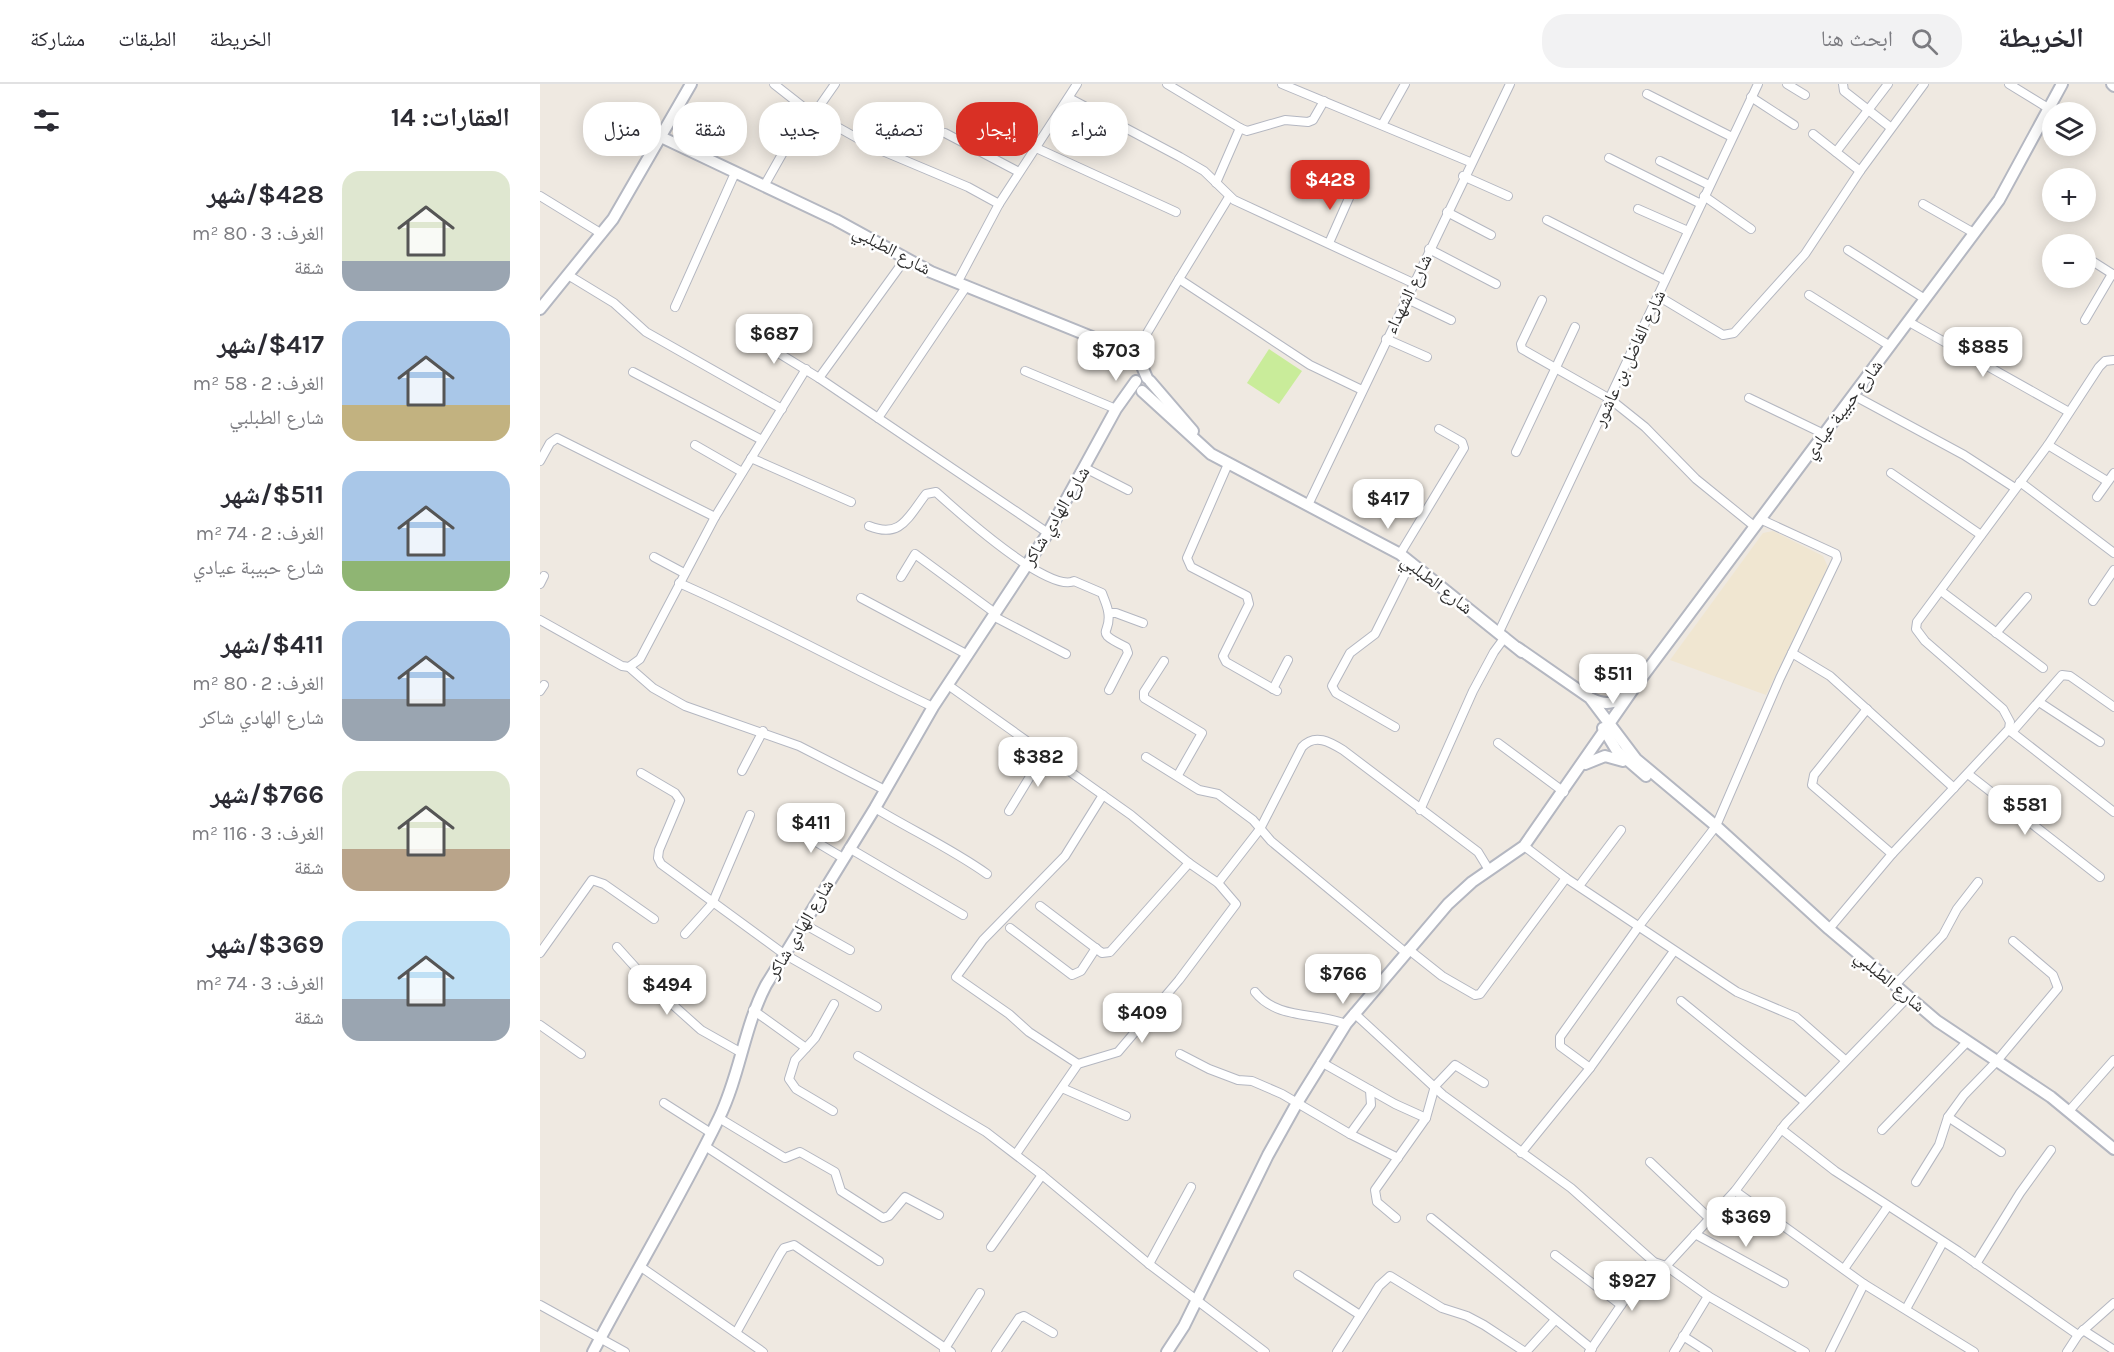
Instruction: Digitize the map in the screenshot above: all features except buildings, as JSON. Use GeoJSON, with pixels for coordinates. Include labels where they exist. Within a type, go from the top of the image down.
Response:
{"type":"FeatureCollection","features":[{"type":"Feature","properties":{"kind":"street"},"geometry":{"type":"LineString","coordinates":[[661,137],[691,84]]}},
{"type":"Feature","properties":{"kind":"street"},"geometry":{"type":"LineString","coordinates":[[774,84],[797,102]]}},
{"type":"Feature","properties":{"kind":"street"},"geometry":{"type":"LineString","coordinates":[[819,102],[835,84]]}},
{"type":"Feature","properties":{"kind":"street"},"geometry":{"type":"LineString","coordinates":[[1038,141],[1077,84]]}},
{"type":"Feature","properties":{"kind":"street"},"geometry":{"type":"LineString","coordinates":[[1167,84],[1247,131],[1285,120],[1308,122],[1313,120],[1324,101]]}},
{"type":"Feature","properties":{"kind":"street"},"geometry":{"type":"LineString","coordinates":[[1282,84],[1470,162]]}},
{"type":"Feature","properties":{"kind":"street"},"geometry":{"type":"LineString","coordinates":[[1382,125],[1405,84]]}},
{"type":"Feature","properties":{"kind":"street","name":"شارع الشهداء"},"geometry":{"type":"LineString","coordinates":[[1308,504],[1508,84]]}},
{"type":"Feature","properties":{"kind":"street","name":"شارع الفاضل بن عاشور"},"geometry":{"type":"LineString","coordinates":[[1420,810],[1757,84]]}},
{"type":"Feature","properties":{"kind":"street"},"geometry":{"type":"LineString","coordinates":[[1787,84],[1805,95]]}},
{"type":"Feature","properties":{"kind":"street"},"geometry":{"type":"LineString","coordinates":[[1843,84],[1844,91],[1890,128]]}},
{"type":"Feature","properties":{"kind":"street"},"geometry":{"type":"LineString","coordinates":[[1836,152],[1888,84]]}},
{"type":"Feature","properties":{"kind":"street"},"geometry":{"type":"LineString","coordinates":[[1658,296],[1723,335],[1734,333],[1798,265],[1860,171],[1924,84]]}},
{"type":"Feature","properties":{"kind":"street"},"geometry":{"type":"LineString","coordinates":[[2009,84],[2042,104]]}},
{"type":"Feature","properties":{"kind":"street","name":"شارع حبيبة عيادي"},"geometry":{"type":"LineString","coordinates":[[2052,102],[2062,84]]}},
{"type":"Feature","properties":{"kind":"street"},"geometry":{"type":"LineString","coordinates":[[1647,94],[1732,137]]}},
{"type":"Feature","properties":{"kind":"street"},"geometry":{"type":"LineString","coordinates":[[1752,97],[1794,125]]}},
{"type":"Feature","properties":{"kind":"street"},"geometry":{"type":"LineString","coordinates":[[1069,98],[1180,157],[1216,183],[1229,197],[1413,283]]}},
{"type":"Feature","properties":{"kind":"street","name":"شارع حبيبة عيادي"},"geometry":{"type":"LineString","coordinates":[[1167,1352],[1297,1103],[1346,1024],[1406,950],[1448,904],[1489,870],[1524,846],[1581,769],[1634,688],[1999,200],[2042,119]]}},
{"type":"Feature","properties":{"kind":"street"},"geometry":{"type":"LineString","coordinates":[[1216,183],[1240,128]]}},
{"type":"Feature","properties":{"kind":"street"},"geometry":{"type":"LineString","coordinates":[[841,129],[879,150],[968,187],[999,204]]}},
{"type":"Feature","properties":{"kind":"street"},"geometry":{"type":"LineString","coordinates":[[945,133],[1019,172]]}},
{"type":"Feature","properties":{"kind":"street"},"geometry":{"type":"LineString","coordinates":[[1813,134],[1860,171]]}},
{"type":"Feature","properties":{"kind":"street","name":"شارع الطبلبي"},"geometry":{"type":"LineString","coordinates":[[661,137],[836,220],[962,285],[1127,352],[1142,364],[1142,384],[1199,444],[1226,462],[1308,504],[1411,562],[1518,648],[1586,696],[1608,728],[1611,744],[1629,764],[1679,797]]}},
{"type":"Feature","properties":{"kind":"street"},"geometry":{"type":"LineString","coordinates":[[1038,149],[1176,212]]}},
{"type":"Feature","properties":{"kind":"street"},"geometry":{"type":"LineString","coordinates":[[540,308],[602,234],[649,156]]}},
{"type":"Feature","properties":{"kind":"street"},"geometry":{"type":"LineString","coordinates":[[764,186],[783,156]]}},
{"type":"Feature","properties":{"kind":"street"},"geometry":{"type":"LineString","coordinates":[[878,418],[962,285],[999,204],[1029,156]]}},
{"type":"Feature","properties":{"kind":"street"},"geometry":{"type":"LineString","coordinates":[[1609,158],[1702,200],[1751,229]]}},
{"type":"Feature","properties":{"kind":"street"},"geometry":{"type":"LineString","coordinates":[[1660,161],[1709,185]]}},
{"type":"Feature","properties":{"kind":"street"},"geometry":{"type":"LineString","coordinates":[[675,307],[735,172]]}},
{"type":"Feature","properties":{"kind":"street"},"geometry":{"type":"LineString","coordinates":[[1463,176],[1508,196]]}},
{"type":"Feature","properties":{"kind":"street"},"geometry":{"type":"LineString","coordinates":[[1329,243],[1353,189]]}},
{"type":"Feature","properties":{"kind":"street"},"geometry":{"type":"LineString","coordinates":[[540,196],[602,234]]}},
{"type":"Feature","properties":{"kind":"street"},"geometry":{"type":"LineString","coordinates":[[1140,345],[1229,197]]}},
{"type":"Feature","properties":{"kind":"street"},"geometry":{"type":"LineString","coordinates":[[1923,204],[1974,233]]}},
{"type":"Feature","properties":{"kind":"street"},"geometry":{"type":"LineString","coordinates":[[1638,209],[1688,231]]}},
{"type":"Feature","properties":{"kind":"street"},"geometry":{"type":"LineString","coordinates":[[1447,212],[1491,235]]}},
{"type":"Feature","properties":{"kind":"street"},"geometry":{"type":"LineString","coordinates":[[1547,220],[1665,280]]}},
{"type":"Feature","properties":{"kind":"street"},"geometry":{"type":"LineString","coordinates":[[1429,249],[1496,284]]}},
{"type":"Feature","properties":{"kind":"street"},"geometry":{"type":"LineString","coordinates":[[1848,250],[1925,299]]}},
{"type":"Feature","properties":{"kind":"street"},"geometry":{"type":"LineString","coordinates":[[819,378],[906,258]]}},
{"type":"Feature","properties":{"kind":"street"},"geometry":{"type":"LineString","coordinates":[[2085,320],[2113,274],[2096,263]]}},
{"type":"Feature","properties":{"kind":"street"},"geometry":{"type":"LineString","coordinates":[[568,275],[614,303],[646,332],[782,409]]}},
{"type":"Feature","properties":{"kind":"street"},"geometry":{"type":"LineString","coordinates":[[1179,279],[1310,365],[1362,390]]}},
{"type":"Feature","properties":{"kind":"street"},"geometry":{"type":"LineString","coordinates":[[1809,296],[1890,346]]}},
{"type":"Feature","properties":{"kind":"street"},"geometry":{"type":"LineString","coordinates":[[1405,298],[1451,321]]}},
{"type":"Feature","properties":{"kind":"street"},"geometry":{"type":"LineString","coordinates":[[1542,300],[1521,347],[1610,399],[1645,427],[1696,479],[1757,523],[1837,556],[1716,826],[1639,926],[1559,1039],[1564,1050],[1590,1068]]}},
{"type":"Feature","properties":{"kind":"street"},"geometry":{"type":"LineString","coordinates":[[1909,322],[2069,412]]}},
{"type":"Feature","properties":{"kind":"street"},"geometry":{"type":"LineString","coordinates":[[1516,452],[1554,367],[1575,327]]}},
{"type":"Feature","properties":{"kind":"street"},"geometry":{"type":"LineString","coordinates":[[754,338],[806,369],[1048,533]]}},
{"type":"Feature","properties":{"kind":"street"},"geometry":{"type":"LineString","coordinates":[[1386,339],[1427,357]]}},
{"type":"Feature","properties":{"kind":"street"},"geometry":{"type":"LineString","coordinates":[[2114,360],[2105,361],[2099,367],[2048,445],[1941,591],[1920,614],[1916,629],[1925,641],[2003,709],[2010,722],[2011,731],[2114,812]]}},
{"type":"Feature","properties":{"kind":"street"},"geometry":{"type":"LineString","coordinates":[[629,667],[640,659],[715,517],[806,369]]}},
{"type":"Feature","properties":{"kind":"street"},"geometry":{"type":"LineString","coordinates":[[1025,371],[1119,405],[1142,384]]}},
{"type":"Feature","properties":{"kind":"street"},"geometry":{"type":"LineString","coordinates":[[633,372],[762,440]]}},
{"type":"Feature","properties":{"kind":"street"},"geometry":{"type":"LineString","coordinates":[[1853,395],[2018,485],[2114,553]]}},
{"type":"Feature","properties":{"kind":"street"},"geometry":{"type":"LineString","coordinates":[[1749,399],[1824,434]]}},
{"type":"Feature","properties":{"kind":"street","name":"شارع الهادي شاكر"},"geometry":{"type":"LineString","coordinates":[[593,1352],[641,1267],[719,1118],[753,1010],[784,954],[875,808],[933,707],[1048,533],[1119,405]]}},
{"type":"Feature","properties":{"kind":"street"},"geometry":{"type":"LineString","coordinates":[[1400,554],[1464,448],[1462,442],[1439,429]]}},
{"type":"Feature","properties":{"kind":"street"},"geometry":{"type":"LineString","coordinates":[[540,461],[550,443],[557,438],[715,517]]}},
{"type":"Feature","properties":{"kind":"street"},"geometry":{"type":"LineString","coordinates":[[2048,445],[2107,481]]}},
{"type":"Feature","properties":{"kind":"street"},"geometry":{"type":"LineString","coordinates":[[695,446],[742,472]]}},
{"type":"Feature","properties":{"kind":"street"},"geometry":{"type":"LineString","coordinates":[[751,458],[850,502]]}},
{"type":"Feature","properties":{"kind":"street"},"geometry":{"type":"LineString","coordinates":[[1226,462],[1187,558],[1191,567],[1247,596],[1249,604],[1223,656],[1226,662],[1275,690],[1288,660]]}},
{"type":"Feature","properties":{"kind":"street"},"geometry":{"type":"LineString","coordinates":[[1085,468],[1128,490]]}},
{"type":"Feature","properties":{"kind":"street"},"geometry":{"type":"LineString","coordinates":[[1891,473],[1981,535]]}},
{"type":"Feature","properties":{"kind":"street"},"geometry":{"type":"LineString","coordinates":[[2097,496],[2114,473]]}},
{"type":"Feature","properties":{"kind":"street"},"geometry":{"type":"LineString","coordinates":[[869,526],[885,533],[898,529],[926,494],[936,492],[982,532],[1058,583],[1067,585],[1074,581],[1102,593],[1109,613],[1104,632],[1106,638],[1126,647],[1128,653],[1109,690]]}},
{"type":"Feature","properties":{"kind":"street"},"geometry":{"type":"LineString","coordinates":[[901,578],[915,554],[994,615],[1066,654]]}},
{"type":"Feature","properties":{"kind":"street"},"geometry":{"type":"LineString","coordinates":[[654,558],[684,573]]}},
{"type":"Feature","properties":{"kind":"street"},"geometry":{"type":"LineString","coordinates":[[1395,727],[1336,693],[1332,686],[1350,653],[1375,634],[1411,562]]}},
{"type":"Feature","properties":{"kind":"street"},"geometry":{"type":"LineString","coordinates":[[2093,601],[2114,570]]}},
{"type":"Feature","properties":{"kind":"street"},"geometry":{"type":"LineString","coordinates":[[679,583],[766,622],[857,672],[933,707]]}},
{"type":"Feature","properties":{"kind":"street"},"geometry":{"type":"LineString","coordinates":[[1941,591],[2043,668]]}},
{"type":"Feature","properties":{"kind":"street"},"geometry":{"type":"LineString","coordinates":[[1996,633],[2027,597]]}},
{"type":"Feature","properties":{"kind":"street"},"geometry":{"type":"LineString","coordinates":[[861,598],[968,655]]}},
{"type":"Feature","properties":{"kind":"street"},"geometry":{"type":"LineString","coordinates":[[1109,613],[1143,624]]}},
{"type":"Feature","properties":{"kind":"street"},"geometry":{"type":"LineString","coordinates":[[540,620],[622,666],[629,667],[653,688],[680,703],[707,715],[763,731],[815,753],[885,790]]}},
{"type":"Feature","properties":{"kind":"street","name":"شارع الطبلبي"},"geometry":{"type":"LineString","coordinates":[[1518,648],[1536,666],[1584,703],[1629,753],[1716,826],[1908,997],[1967,1042],[2069,1111],[2114,1149]]}},
{"type":"Feature","properties":{"kind":"street"},"geometry":{"type":"LineString","coordinates":[[1792,653],[1830,676],[1954,788]]}},
{"type":"Feature","properties":{"kind":"street"},"geometry":{"type":"LineString","coordinates":[[1164,661],[1144,692],[1144,698],[1202,733],[1178,775]]}},
{"type":"Feature","properties":{"kind":"street"},"geometry":{"type":"LineString","coordinates":[[1829,929],[1892,854],[2039,702],[2056,680],[2065,675],[2114,707]]}},
{"type":"Feature","properties":{"kind":"street"},"geometry":{"type":"LineString","coordinates":[[948,685],[1103,795],[1218,883],[1236,904],[1186,971],[1118,1052],[1078,1064],[1016,1154]]}},
{"type":"Feature","properties":{"kind":"street"},"geometry":{"type":"LineString","coordinates":[[1586,696],[1606,704],[1621,699],[1634,688]]}},
{"type":"Feature","properties":{"kind":"street"},"geometry":{"type":"LineString","coordinates":[[2039,702],[2100,742]]}},
{"type":"Feature","properties":{"kind":"street"},"geometry":{"type":"LineString","coordinates":[[1867,709],[1814,775],[1812,786],[1892,854]]}},
{"type":"Feature","properties":{"kind":"street"},"geometry":{"type":"LineString","coordinates":[[742,771],[763,731]]}},
{"type":"Feature","properties":{"kind":"street"},"geometry":{"type":"LineString","coordinates":[[1218,883],[1260,829],[1302,747],[1312,740],[1330,742],[1343,750],[1478,852],[1489,870]]}},
{"type":"Feature","properties":{"kind":"street"},"geometry":{"type":"LineString","coordinates":[[1498,743],[1564,792]]}},
{"type":"Feature","properties":{"kind":"street"},"geometry":{"type":"LineString","coordinates":[[1009,811],[1045,752]]}},
{"type":"Feature","properties":{"kind":"street"},"geometry":{"type":"LineString","coordinates":[[1581,769],[1590,760],[1605,756],[1629,764]]}},
{"type":"Feature","properties":{"kind":"street"},"geometry":{"type":"LineString","coordinates":[[1146,757],[1178,775],[1198,790],[1218,794],[1253,820],[1260,829],[1406,950],[1442,976],[1475,995],[1480,994],[1566,878]]}},
{"type":"Feature","properties":{"kind":"street"},"geometry":{"type":"LineString","coordinates":[[642,772],[675,793],[680,800],[659,850],[659,861],[712,904],[784,954],[877,1007]]}},
{"type":"Feature","properties":{"kind":"street"},"geometry":{"type":"LineString","coordinates":[[1968,774],[2100,877]]}},
{"type":"Feature","properties":{"kind":"street"},"geometry":{"type":"LineString","coordinates":[[1078,1064],[1029,1032],[1009,1014],[956,977],[983,940],[1065,856],[1103,795]]}},
{"type":"Feature","properties":{"kind":"street"},"geometry":{"type":"LineString","coordinates":[[875,808],[937,845],[954,851],[987,874]]}},
{"type":"Feature","properties":{"kind":"street"},"geometry":{"type":"LineString","coordinates":[[685,934],[712,904],[750,815]]}},
{"type":"Feature","properties":{"kind":"street"},"geometry":{"type":"LineString","coordinates":[[793,828],[843,858]]}},
{"type":"Feature","properties":{"kind":"street"},"geometry":{"type":"LineString","coordinates":[[1579,886],[1620,830]]}},
{"type":"Feature","properties":{"kind":"street"},"geometry":{"type":"LineString","coordinates":[[1524,846],[1566,878],[1737,992],[1796,1017],[1845,1060]]}},
{"type":"Feature","properties":{"kind":"street"},"geometry":{"type":"LineString","coordinates":[[849,848],[963,915]]}},
{"type":"Feature","properties":{"kind":"street"},"geometry":{"type":"LineString","coordinates":[[1041,906],[1102,953],[1115,948],[1189,863]]}},
{"type":"Feature","properties":{"kind":"street"},"geometry":{"type":"LineString","coordinates":[[540,953],[592,880],[604,884],[654,919]]}},
{"type":"Feature","properties":{"kind":"street"},"geometry":{"type":"LineString","coordinates":[[1895,985],[1943,935],[1957,909],[1978,882]]}},
{"type":"Feature","properties":{"kind":"street"},"geometry":{"type":"LineString","coordinates":[[802,923],[850,950]]}},
{"type":"Feature","properties":{"kind":"street"},"geometry":{"type":"LineString","coordinates":[[1010,928],[1072,975],[1081,971],[1096,948]]}},
{"type":"Feature","properties":{"kind":"street"},"geometry":{"type":"LineString","coordinates":[[1916,1182],[1939,1145],[1948,1117],[1964,1095],[1996,1062],[2058,988],[2053,975],[2013,941]]}},
{"type":"Feature","properties":{"kind":"street"},"geometry":{"type":"LineString","coordinates":[[617,947],[653,987],[701,1030],[741,1052]]}},
{"type":"Feature","properties":{"kind":"street"},"geometry":{"type":"LineString","coordinates":[[1521,1153],[1590,1068],[1674,951]]}},
{"type":"Feature","properties":{"kind":"street"},"geometry":{"type":"LineString","coordinates":[[1255,992],[1276,1009],[1322,1016],[1346,1024]]}},
{"type":"Feature","properties":{"kind":"street"},"geometry":{"type":"LineString","coordinates":[[1666,1266],[1735,1191],[1805,1102],[1908,997]]}},
{"type":"Feature","properties":{"kind":"street"},"geometry":{"type":"LineString","coordinates":[[1681,1001],[1805,1102]]}},
{"type":"Feature","properties":{"kind":"street"},"geometry":{"type":"LineString","coordinates":[[833,1111],[791,1085],[789,1074],[795,1060],[815,1038],[834,1004]]}},
{"type":"Feature","properties":{"kind":"street"},"geometry":{"type":"LineString","coordinates":[[753,1010],[806,1048]]}},
{"type":"Feature","properties":{"kind":"street"},"geometry":{"type":"LineString","coordinates":[[1354,1014],[1435,1086],[1578,1194],[1654,1262],[1666,1266],[1708,1296],[1805,1352]]}},
{"type":"Feature","properties":{"kind":"street"},"geometry":{"type":"LineString","coordinates":[[540,1025],[581,1054]]}},
{"type":"Feature","properties":{"kind":"street"},"geometry":{"type":"LineString","coordinates":[[1882,1130],[1967,1042]]}},
{"type":"Feature","properties":{"kind":"street"},"geometry":{"type":"LineString","coordinates":[[1180,1054],[1238,1080],[1252,1081],[1398,1158]]}},
{"type":"Feature","properties":{"kind":"street"},"geometry":{"type":"LineString","coordinates":[[858,1056],[978,1127],[1016,1154],[1149,1264],[1265,1352]]}},
{"type":"Feature","properties":{"kind":"street"},"geometry":{"type":"LineString","coordinates":[[2069,1111],[2114,1060]]}},
{"type":"Feature","properties":{"kind":"street"},"geometry":{"type":"LineString","coordinates":[[1322,1062],[1370,1090],[1426,1118]]}},
{"type":"Feature","properties":{"kind":"street"},"geometry":{"type":"LineString","coordinates":[[1396,1218],[1377,1202],[1375,1190],[1426,1118],[1435,1086],[1455,1065],[1484,1083]]}},
{"type":"Feature","properties":{"kind":"street"},"geometry":{"type":"LineString","coordinates":[[1062,1088],[1126,1116]]}},
{"type":"Feature","properties":{"kind":"street"},"geometry":{"type":"LineString","coordinates":[[1350,1134],[1371,1105],[1370,1090]]}},
{"type":"Feature","properties":{"kind":"street"},"geometry":{"type":"LineString","coordinates":[[664,1102],[711,1133]]}},
{"type":"Feature","properties":{"kind":"street"},"geometry":{"type":"LineString","coordinates":[[1948,1117],[2001,1152]]}},
{"type":"Feature","properties":{"kind":"street"},"geometry":{"type":"LineString","coordinates":[[719,1118],[785,1158],[800,1152],[833,1171],[841,1191],[883,1218],[889,1216],[905,1197],[939,1215]]}},
{"type":"Feature","properties":{"kind":"street"},"geometry":{"type":"LineString","coordinates":[[1781,1130],[1888,1206],[2080,1332],[2114,1350]]}},
{"type":"Feature","properties":{"kind":"street"},"geometry":{"type":"LineString","coordinates":[[705,1146],[879,1262]]}},
{"type":"Feature","properties":{"kind":"street"},"geometry":{"type":"LineString","coordinates":[[1976,1264],[2020,1193],[2051,1150]]}},
{"type":"Feature","properties":{"kind":"street"},"geometry":{"type":"LineString","coordinates":[[1650,1162],[1709,1218]]}},
{"type":"Feature","properties":{"kind":"street"},"geometry":{"type":"LineString","coordinates":[[991,1247],[1042,1175]]}},
{"type":"Feature","properties":{"kind":"street"},"geometry":{"type":"LineString","coordinates":[[1149,1264],[1191,1187]]}},
{"type":"Feature","properties":{"kind":"street"},"geometry":{"type":"LineString","coordinates":[[1735,1191],[1864,1284],[1974,1352]]}},
{"type":"Feature","properties":{"kind":"street"},"geometry":{"type":"LineString","coordinates":[[1844,1269],[1888,1206]]}},
{"type":"Feature","properties":{"kind":"street"},"geometry":{"type":"LineString","coordinates":[[1431,1218],[1590,1350],[1654,1262]]}},
{"type":"Feature","properties":{"kind":"street"},"geometry":{"type":"LineString","coordinates":[[1695,1234],[1784,1283]]}},
{"type":"Feature","properties":{"kind":"street"},"geometry":{"type":"LineString","coordinates":[[1906,1309],[1943,1242]]}},
{"type":"Feature","properties":{"kind":"street"},"geometry":{"type":"LineString","coordinates":[[736,1333],[784,1248],[794,1245],[946,1350],[980,1293]]}},
{"type":"Feature","properties":{"kind":"street"},"geometry":{"type":"LineString","coordinates":[[1555,1255],[1621,1305]]}},
{"type":"Feature","properties":{"kind":"street"},"geometry":{"type":"LineString","coordinates":[[641,1267],[763,1352]]}},
{"type":"Feature","properties":{"kind":"street"},"geometry":{"type":"LineString","coordinates":[[1298,1275],[1360,1315]]}},
{"type":"Feature","properties":{"kind":"street"},"geometry":{"type":"LineString","coordinates":[[1337,1352],[1384,1280],[1394,1277],[1436,1305],[1467,1316],[1526,1352],[1555,1320]]}},
{"type":"Feature","properties":{"kind":"street"},"geometry":{"type":"LineString","coordinates":[[1830,1352],[1864,1284]]}},
{"type":"Feature","properties":{"kind":"street"},"geometry":{"type":"LineString","coordinates":[[1674,1352],[1708,1296]]}},
{"type":"Feature","properties":{"kind":"street"},"geometry":{"type":"LineString","coordinates":[[2067,1352],[2080,1332],[2114,1304]]}},
{"type":"Feature","properties":{"kind":"street"},"geometry":{"type":"LineString","coordinates":[[540,1305],[601,1336],[625,1352]]}},
{"type":"Feature","properties":{"kind":"street"},"geometry":{"type":"LineString","coordinates":[[996,1352],[1019,1318],[1024,1316],[1053,1333]]}},
{"type":"Feature","properties":{"kind":"street"},"geometry":{"type":"LineString","coordinates":[[1683,1336],[1708,1352]]}},
{"type":"Feature","properties":{"kind":"shaded area"},"geometry":{"type":"Polygon","coordinates":[[[1773,531],[1823,556],[1828,567],[1766,695],[1670,660],[1763,533],[1773,531]]]}},
{"type":"Feature","properties":{"kind":"green space"},"geometry":{"type":"Polygon","coordinates":[[[1269,349],[1302,371],[1279,404],[1247,383],[1269,349]]]}}]}
